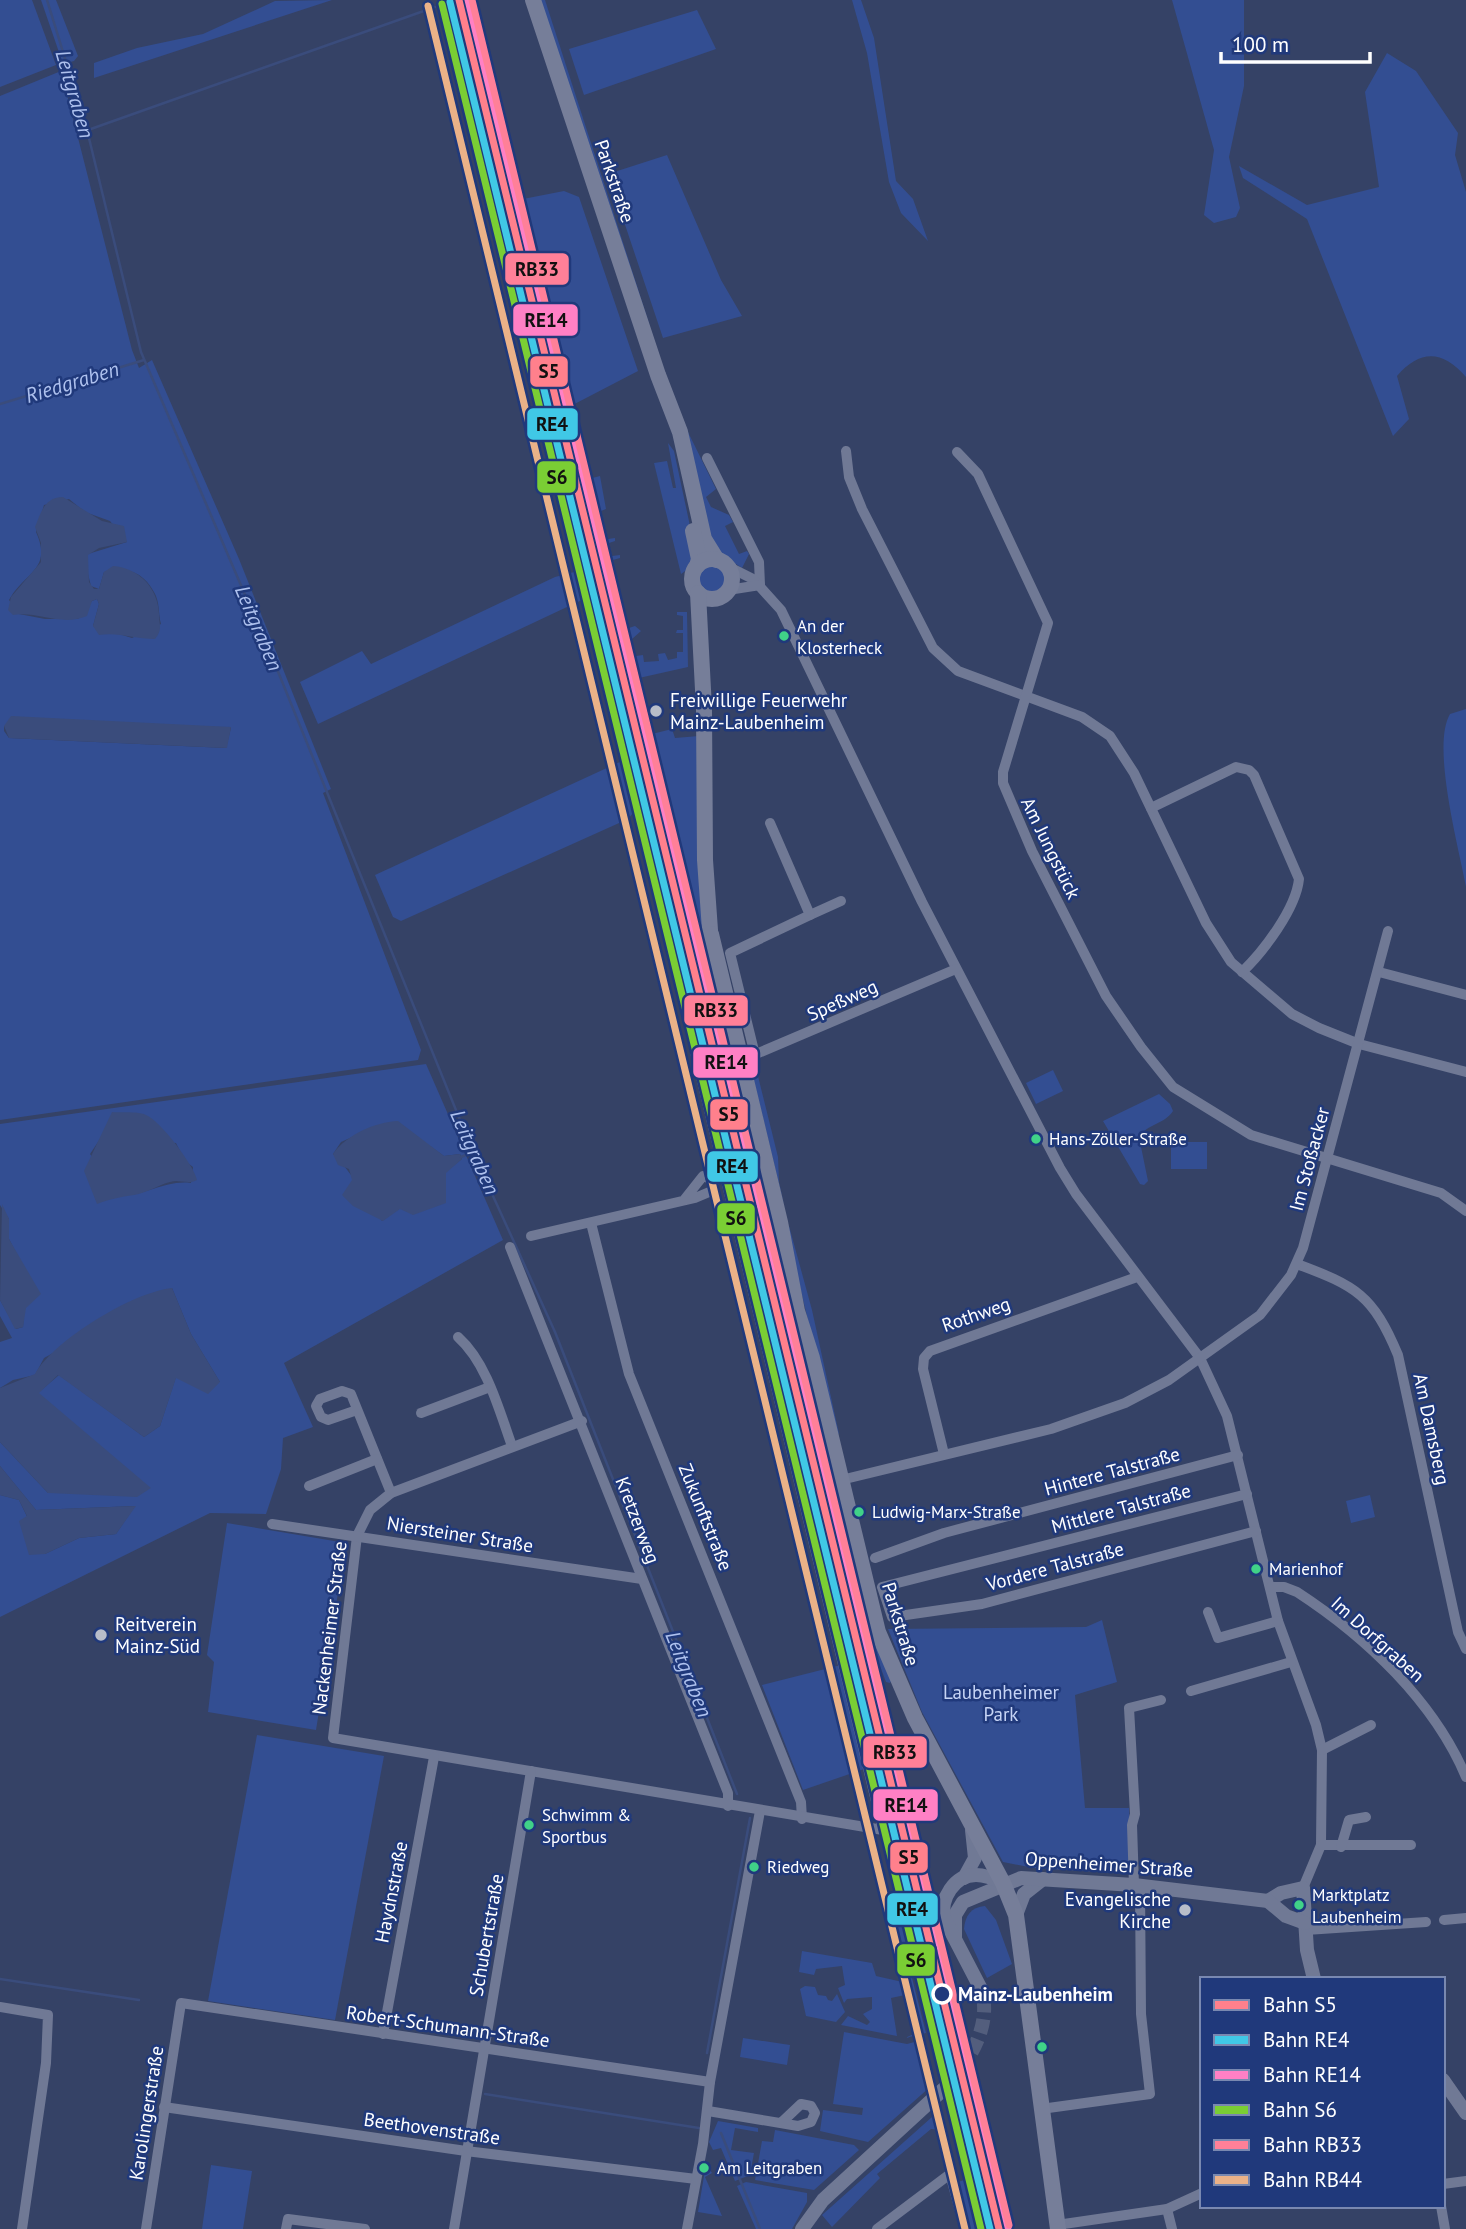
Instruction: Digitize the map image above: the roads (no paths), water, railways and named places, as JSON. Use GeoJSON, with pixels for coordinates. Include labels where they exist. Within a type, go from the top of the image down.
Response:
{"type":"FeatureCollection","features":[{"type":"Feature","properties":{"kind":"main road","name":"Parkstraße"},"geometry":{"type":"LineString","coordinates":[[533,0],[658,375],[680,432],[704,539],[722,563]]}},
{"type":"Feature","properties":{"kind":"main road","name":"Parkstraße"},"geometry":{"type":"LineString","coordinates":[[658,375],[697,550],[697,566]]}},
{"type":"Feature","properties":{"kind":"main road"},"geometry":{"type":"LineString","coordinates":[[706,560],[722,563],[732,581],[722,594],[704,598],[698,593],[692,579],[697,566],[706,560]]}},
{"type":"Feature","properties":{"kind":"main road","name":"Parkstraße"},"geometry":{"type":"LineString","coordinates":[[698,593],[704,709],[705,860],[715,970],[747,1057],[797,1296],[797,1311],[812,1359],[878,1632],[915,1717],[1003,1882]]}},
{"type":"Feature","properties":{"kind":"main road","name":"Parkstraße"},"geometry":{"type":"LineString","coordinates":[[704,709],[708,687],[708,622],[722,594]]}},
{"type":"Feature","properties":{"kind":"main road","name":"Oppenheimer Straße"},"geometry":{"type":"LineString","coordinates":[[1003,1882],[1016,1915],[1058,2227]]}},
{"type":"Feature","properties":{"kind":"street"},"geometry":{"type":"LineString","coordinates":[[846,452],[849,477],[862,509],[933,648],[958,671],[1082,717],[1110,736],[1128,762],[1206,923],[1231,962],[1292,1014],[1359,1044],[1466,1072]]}},
{"type":"Feature","properties":{"kind":"street","name":"Am Jungstück"},"geometry":{"type":"LineString","coordinates":[[957,452],[978,474],[1046,616],[1047,631],[1025,698],[1003,783],[1031,851],[1106,996],[1173,1087],[1251,1135],[1441,1194],[1466,1212]]}},
{"type":"Feature","properties":{"kind":"street"},"geometry":{"type":"LineString","coordinates":[[707,458],[759,562],[760,585]]}},
{"type":"Feature","properties":{"kind":"street"},"geometry":{"type":"LineString","coordinates":[[722,563],[744,572],[760,585],[781,610],[956,969],[1060,1168],[1200,1358],[1227,1416],[1278,1620],[1316,1725],[1322,1750],[1321,1845],[1303,1888],[1314,1977]]}},
{"type":"Feature","properties":{"kind":"street"},"geometry":{"type":"LineString","coordinates":[[722,594],[760,585]]}},
{"type":"Feature","properties":{"kind":"street"},"geometry":{"type":"LineString","coordinates":[[1151,808],[1236,767],[1249,769],[1254,775],[1298,879],[1296,891],[1265,950],[1242,972]]}},
{"type":"Feature","properties":{"kind":"street"},"geometry":{"type":"LineString","coordinates":[[770,823],[810,915]]}},
{"type":"Feature","properties":{"kind":"street"},"geometry":{"type":"LineString","coordinates":[[747,1057],[730,953],[841,901]]}},
{"type":"Feature","properties":{"kind":"street","name":"Im Stoßacker"},"geometry":{"type":"LineString","coordinates":[[1200,1358],[1260,1315],[1297,1264],[1388,931]]}},
{"type":"Feature","properties":{"kind":"street","name":"Speßweg"},"geometry":{"type":"LineString","coordinates":[[747,1057],[956,969]]}},
{"type":"Feature","properties":{"kind":"street"},"geometry":{"type":"LineString","coordinates":[[1378,972],[1466,995]]}},
{"type":"Feature","properties":{"kind":"street"},"geometry":{"type":"LineString","coordinates":[[434,1757],[531,1771],[802,1819],[883,1830],[721,1184],[695,1052]]}},
{"type":"Feature","properties":{"kind":"street"},"geometry":{"type":"LineString","coordinates":[[531,1236],[684,1200],[703,1176],[721,1184]]}},
{"type":"Feature","properties":{"kind":"street","name":"Zukunftstraße"},"geometry":{"type":"LineString","coordinates":[[591,1223],[629,1374],[802,1802],[802,1819]]}},
{"type":"Feature","properties":{"kind":"street","name":"Kretzerweg"},"geometry":{"type":"LineString","coordinates":[[510,1247],[582,1421],[728,1793],[728,1806]]}},
{"type":"Feature","properties":{"kind":"street","name":"Am Damsberg"},"geometry":{"type":"LineString","coordinates":[[1297,1264],[1352,1286],[1377,1312],[1388,1331],[1398,1355],[1458,1632],[1466,1649]]}},
{"type":"Feature","properties":{"kind":"street","name":"Rothweg"},"geometry":{"type":"LineString","coordinates":[[944,1454],[923,1369],[924,1358],[930,1351],[1137,1276]]}},
{"type":"Feature","properties":{"kind":"street"},"geometry":{"type":"LineString","coordinates":[[458,1337],[472,1354],[490,1387],[512,1446]]}},
{"type":"Feature","properties":{"kind":"street"},"geometry":{"type":"LineString","coordinates":[[841,1480],[1100,1413],[1169,1380],[1200,1358]]}},
{"type":"Feature","properties":{"kind":"street"},"geometry":{"type":"LineString","coordinates":[[421,1413],[490,1387]]}},
{"type":"Feature","properties":{"kind":"street"},"geometry":{"type":"LineString","coordinates":[[357,1410],[391,1493]]}},
{"type":"Feature","properties":{"kind":"street","name":"Nackenheimer Straße"},"geometry":{"type":"LineString","coordinates":[[434,1757],[333,1738],[357,1536],[370,1510],[391,1493],[582,1421]]}},
{"type":"Feature","properties":{"kind":"street","name":"Hintere Talstraße"},"geometry":{"type":"LineString","coordinates":[[876,1558],[944,1533],[1238,1455]]}},
{"type":"Feature","properties":{"kind":"street"},"geometry":{"type":"LineString","coordinates":[[309,1486],[377,1459]]}},
{"type":"Feature","properties":{"kind":"street","name":"Mittlere Talstraße"},"geometry":{"type":"LineString","coordinates":[[882,1587],[1247,1494]]}},
{"type":"Feature","properties":{"kind":"street","name":"Niersteiner Straße"},"geometry":{"type":"LineString","coordinates":[[272,1524],[642,1579]]}},
{"type":"Feature","properties":{"kind":"street","name":"Vordere Talstraße"},"geometry":{"type":"LineString","coordinates":[[882,1587],[892,1617],[982,1604],[1256,1531]]}},
{"type":"Feature","properties":{"kind":"street","name":"Im Dorfgraben"},"geometry":{"type":"LineString","coordinates":[[1271,1587],[1284,1587],[1297,1592],[1373,1653],[1433,1717],[1466,1777]]}},
{"type":"Feature","properties":{"kind":"street"},"geometry":{"type":"LineString","coordinates":[[1208,1612],[1218,1639],[1278,1620]]}},
{"type":"Feature","properties":{"kind":"street"},"geometry":{"type":"LineString","coordinates":[[1191,1691],[1291,1662]]}},
{"type":"Feature","properties":{"kind":"street"},"geometry":{"type":"LineString","coordinates":[[1041,2109],[1150,2094],[1140,2014],[1137,1885],[1132,1825],[1135,1814],[1129,1708],[1160,1700]]}},
{"type":"Feature","properties":{"kind":"street"},"geometry":{"type":"LineString","coordinates":[[1322,1750],[1371,1725]]}},
{"type":"Feature","properties":{"kind":"street","name":"Haydnstraße"},"geometry":{"type":"LineString","coordinates":[[383,2034],[434,1757]]}},
{"type":"Feature","properties":{"kind":"street","name":"Schubertstraße"},"geometry":{"type":"LineString","coordinates":[[454,2229],[531,1771]]}},
{"type":"Feature","properties":{"kind":"street"},"geometry":{"type":"LineString","coordinates":[[687,2229],[708,2111],[710,2082],[760,1811]]}},
{"type":"Feature","properties":{"kind":"street"},"geometry":{"type":"LineString","coordinates":[[1341,1847],[1349,1820],[1366,1817]]}},
{"type":"Feature","properties":{"kind":"street"},"geometry":{"type":"LineString","coordinates":[[969,1818],[976,1846],[973,1864],[964,1878],[948,1893],[943,1906],[944,1919],[982,1991]]}},
{"type":"Feature","properties":{"kind":"street"},"geometry":{"type":"LineString","coordinates":[[1321,1845],[1341,1847],[1411,1844]]}},
{"type":"Feature","properties":{"kind":"street"},"geometry":{"type":"LineString","coordinates":[[964,1878],[978,1875],[1003,1882]]}},
{"type":"Feature","properties":{"kind":"street","name":"Oppenheimer Straße"},"geometry":{"type":"LineString","coordinates":[[1003,1882],[1021,1878],[1137,1885],[1268,1901],[1286,1916],[1306,1926]]}},
{"type":"Feature","properties":{"kind":"street"},"geometry":{"type":"LineString","coordinates":[[1016,1915],[1024,1894],[1043,1879]]}},
{"type":"Feature","properties":{"kind":"street"},"geometry":{"type":"LineString","coordinates":[[955,1938],[953,1921],[960,1906],[1003,1882]]}},
{"type":"Feature","properties":{"kind":"street"},"geometry":{"type":"LineString","coordinates":[[1268,1901],[1281,1893],[1303,1888]]}},
{"type":"Feature","properties":{"kind":"street"},"geometry":{"type":"LineString","coordinates":[[1444,1920],[1466,1918]]}},
{"type":"Feature","properties":{"kind":"street"},"geometry":{"type":"LineString","coordinates":[[1306,1926],[1426,1922]]}},
{"type":"Feature","properties":{"kind":"street","name":"Robert-Schumann-Straße"},"geometry":{"type":"LineString","coordinates":[[181,2003],[710,2082]]}},
{"type":"Feature","properties":{"kind":"street","name":"Karolingerstraße"},"geometry":{"type":"LineString","coordinates":[[146,2229],[181,2003]]}},
{"type":"Feature","properties":{"kind":"street"},"geometry":{"type":"LineString","coordinates":[[0,2007],[48,2015],[46,2063],[22,2229]]}},
{"type":"Feature","properties":{"kind":"street"},"geometry":{"type":"LineString","coordinates":[[1445,2083],[1466,2113]]}},
{"type":"Feature","properties":{"kind":"street"},"geometry":{"type":"LineString","coordinates":[[802,2229],[823,2200],[947,2087]]}},
{"type":"Feature","properties":{"kind":"street","name":"Beethovenstraße"},"geometry":{"type":"LineString","coordinates":[[164,2107],[466,2151],[696,2179]]}},
{"type":"Feature","properties":{"kind":"street"},"geometry":{"type":"LineString","coordinates":[[708,2111],[782,2122]]}},
{"type":"Feature","properties":{"kind":"street"},"geometry":{"type":"LineString","coordinates":[[877,2229],[950,2174],[965,2229]]}},
{"type":"Feature","properties":{"kind":"street"},"geometry":{"type":"LineString","coordinates":[[1445,2184],[1466,2181]]}},
{"type":"Feature","properties":{"kind":"street"},"geometry":{"type":"LineString","coordinates":[[1058,2227],[1167,2209],[1200,2194]]}},
{"type":"Feature","properties":{"kind":"street"},"geometry":{"type":"LineString","coordinates":[[1441,2208],[1445,2229]]}},
{"type":"Feature","properties":{"kind":"street"},"geometry":{"type":"LineString","coordinates":[[1167,2209],[1172,2229]]}},
{"type":"Feature","properties":{"kind":"street"},"geometry":{"type":"LineString","coordinates":[[286,2229],[288,2219],[365,2229]]}},
{"type":"Feature","properties":{"kind":"waterway","name":"Leitgraben"},"geometry":{"type":"LineString","coordinates":[[47,0],[87,130],[141,352],[279,674],[473,1152],[555,1332],[737,1794]]}},
{"type":"Feature","properties":{"kind":"waterway"},"geometry":{"type":"LineString","coordinates":[[88,130],[435,7]]}},
{"type":"Feature","properties":{"kind":"waterway","name":"Riedgraben"},"geometry":{"type":"LineString","coordinates":[[0,404],[144,360]]}},
{"type":"Feature","properties":{"kind":"waterway"},"geometry":{"type":"LineString","coordinates":[[461,1157],[473,1152]]}},
{"type":"Feature","properties":{"kind":"waterway","name":"Leitgraben"},"geometry":{"type":"LineString","coordinates":[[707,2053],[750,1818]]}},
{"type":"Feature","properties":{"kind":"waterway"},"geometry":{"type":"LineString","coordinates":[[0,1979],[139,2000]]}},
{"type":"Feature","properties":{"kind":"waterway"},"geometry":{"type":"LineString","coordinates":[[485,2094],[699,2128]]}},
{"type":"Feature","properties":{"kind":"waterway","name":"Leitgraben"},"geometry":{"type":"LineString","coordinates":[[721,2133],[760,2229]]}},
{"type":"Feature","properties":{"kind":"tunnel"},"geometry":{"type":"LineString","coordinates":[[947,2086],[971,2054],[981,2030],[984,2018],[982,1991]]}},
{"type":"Feature","properties":{"kind":"rail line","name":"S5"},"geometry":{"type":"LineString","coordinates":[[459,0],[999,2229]]}},
{"type":"Feature","properties":{"kind":"rail line","name":"RE14"},"geometry":{"type":"LineString","coordinates":[[468,0],[1008,2227]]}},
{"type":"Feature","properties":{"kind":"rail line","name":"RB33"},"geometry":{"type":"LineString","coordinates":[[472,0],[1009,2225]]}},
{"type":"Feature","properties":{"kind":"rail line","name":"RE4"},"geometry":{"type":"LineString","coordinates":[[450,2],[990,2229]]}},
{"type":"Feature","properties":{"kind":"rail line","name":"S6"},"geometry":{"type":"LineString","coordinates":[[442,4],[981,2229]]}},
{"type":"Feature","properties":{"kind":"rail line","name":"RB44"},"geometry":{"type":"LineString","coordinates":[[428,6],[965,2229]]}},
{"type":"Feature","properties":{"kind":"place","name":"An der Klosterheck"},"geometry":{"type":"Point","coordinates":[784,636]}},
{"type":"Feature","properties":{"kind":"place","name":"Freiwillige Feuerwehr Mainz-Laubenheim"},"geometry":{"type":"Point","coordinates":[656,711]}},
{"type":"Feature","properties":{"kind":"place","name":"Hans-Zöller-Straße"},"geometry":{"type":"Point","coordinates":[1036,1139]}},
{"type":"Feature","properties":{"kind":"place","name":"Ludwig-Marx-Straße"},"geometry":{"type":"Point","coordinates":[859,1512]}},
{"type":"Feature","properties":{"kind":"place","name":"Marienhof"},"geometry":{"type":"Point","coordinates":[1256,1569]}},
{"type":"Feature","properties":{"kind":"place","name":"Reitverein Mainz-Süd"},"geometry":{"type":"Point","coordinates":[101,1635]}},
{"type":"Feature","properties":{"kind":"place","name":"Schwimm & Sportbus"},"geometry":{"type":"Point","coordinates":[529,1825]}},
{"type":"Feature","properties":{"kind":"place","name":"Riedweg"},"geometry":{"type":"Point","coordinates":[754,1867]}},
{"type":"Feature","properties":{"kind":"place","name":"Marktplatz Laubenheim"},"geometry":{"type":"Point","coordinates":[1299,1905]}},
{"type":"Feature","properties":{"kind":"place","name":"Evangelische Kirche"},"geometry":{"type":"Point","coordinates":[1185,1910]}},
{"type":"Feature","properties":{"kind":"place","name":"Mainz-Laubenheim"},"geometry":{"type":"Point","coordinates":[942,1994]}},
{"type":"Feature","properties":{"kind":"place","name":"Am Leitgraben"},"geometry":{"type":"Point","coordinates":[704,2168]}},
{"type":"Feature","properties":{"kind":"park label","name":"Laubenheimer Park"},"geometry":{"type":"Point","coordinates":[1001,1703]}}]}
